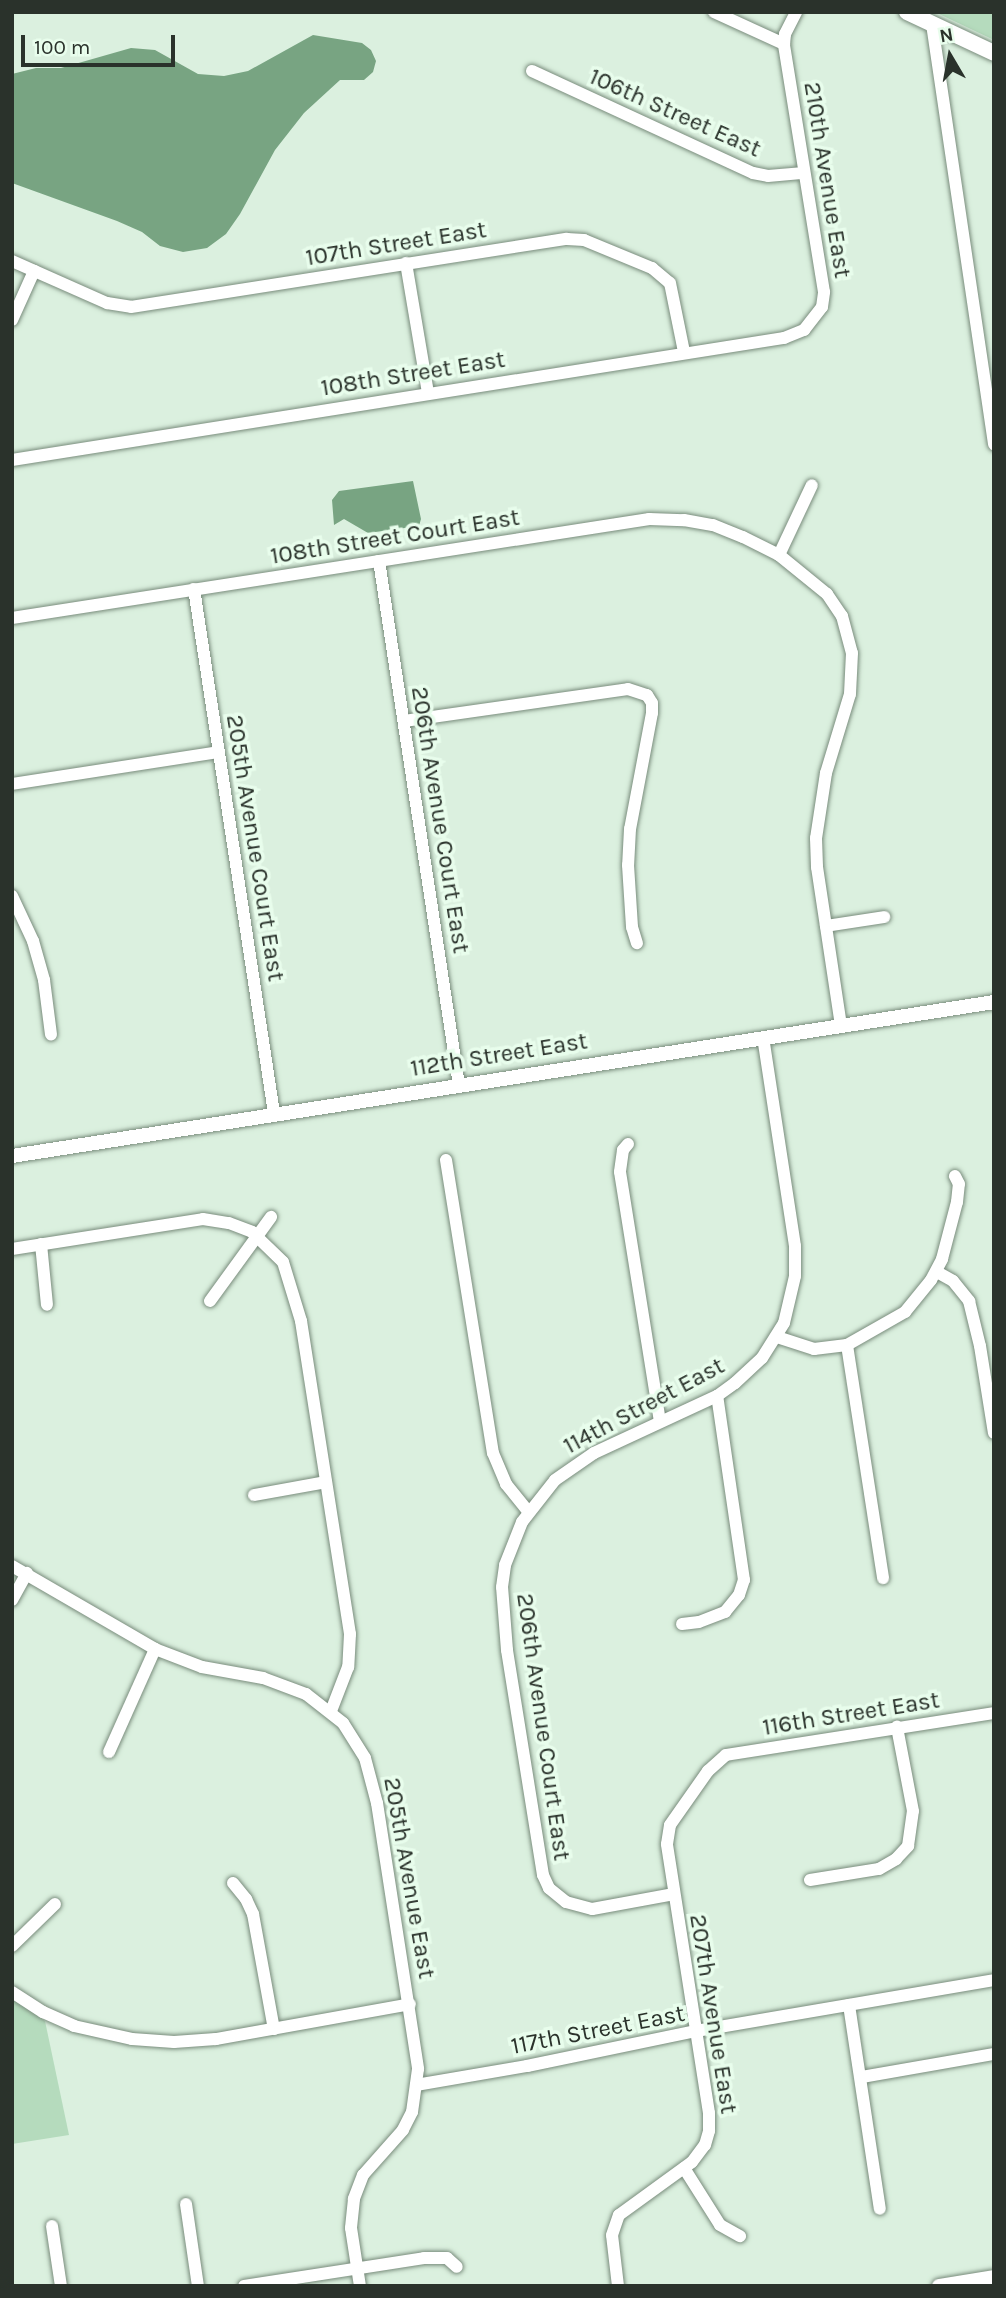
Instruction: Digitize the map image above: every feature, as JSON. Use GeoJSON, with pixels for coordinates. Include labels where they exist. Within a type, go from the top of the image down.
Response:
{"type":"FeatureCollection","features":[{"type":"Feature","properties":{"kind":"main road"},"geometry":{"type":"LineString","coordinates":[[907,12],[994,52]]}},
{"type":"Feature","properties":{"kind":"street"},"geometry":{"type":"LineString","coordinates":[[714,12],[784,44],[785,34],[796,12]]}},
{"type":"Feature","properties":{"kind":"street"},"geometry":{"type":"LineString","coordinates":[[932,24],[994,444]]}},
{"type":"Feature","properties":{"kind":"street","name":"210th Avenue East"},"geometry":{"type":"LineString","coordinates":[[784,44],[824,292],[822,307],[815,320]]}},
{"type":"Feature","properties":{"kind":"street","name":"106th Street East"},"geometry":{"type":"LineString","coordinates":[[531,71],[753,173],[768,176],[804,173]]}},
{"type":"Feature","properties":{"kind":"street","name":"107th Street East"},"geometry":{"type":"LineString","coordinates":[[34,271],[122,307],[576,239],[652,268],[667,281],[674,293],[684,352]]}},
{"type":"Feature","properties":{"kind":"street"},"geometry":{"type":"LineString","coordinates":[[12,261],[34,271],[12,320]]}},
{"type":"Feature","properties":{"kind":"street"},"geometry":{"type":"LineString","coordinates":[[405,264],[428,393]]}},
{"type":"Feature","properties":{"kind":"street","name":"108th Street East"},"geometry":{"type":"LineString","coordinates":[[12,460],[784,338],[804,330],[815,320]]}},
{"type":"Feature","properties":{"kind":"street"},"geometry":{"type":"LineString","coordinates":[[779,555],[811,485]]}},
{"type":"Feature","properties":{"kind":"street","name":"108th Street Court East"},"geometry":{"type":"LineString","coordinates":[[12,618],[660,518],[720,527],[779,555],[810,578],[836,605],[846,627],[852,653],[850,694],[826,773],[817,826],[817,867],[841,1026]]}},
{"type":"Feature","properties":{"kind":"street","name":"206th Avenue Court East"},"geometry":{"type":"LineString","coordinates":[[379,561],[459,1084]]}},
{"type":"Feature","properties":{"kind":"street","name":"205th Avenue Court East"},"geometry":{"type":"LineString","coordinates":[[194,589],[274,1112]]}},
{"type":"Feature","properties":{"kind":"street"},"geometry":{"type":"LineString","coordinates":[[404,720],[628,689],[642,691],[649,698],[652,713],[630,830],[628,865],[631,916],[637,943]]}},
{"type":"Feature","properties":{"kind":"street"},"geometry":{"type":"LineString","coordinates":[[12,784],[219,752]]}},
{"type":"Feature","properties":{"kind":"street"},"geometry":{"type":"LineString","coordinates":[[12,896],[33,941],[44,980],[51,1035]]}},
{"type":"Feature","properties":{"kind":"street"},"geometry":{"type":"LineString","coordinates":[[826,926],[884,917]]}},
{"type":"Feature","properties":{"kind":"street","name":"112th Street East"},"geometry":{"type":"LineString","coordinates":[[12,1156],[274,1112],[994,1002]]}},
{"type":"Feature","properties":{"kind":"street","name":"114th Street East"},"geometry":{"type":"LineString","coordinates":[[528,1511],[567,1470],[660,1421],[717,1395],[750,1370],[777,1337],[791,1302],[795,1246],[762,1038]]}},
{"type":"Feature","properties":{"kind":"street"},"geometry":{"type":"LineString","coordinates":[[628,1144],[623,1150],[620,1172],[660,1421]]}},
{"type":"Feature","properties":{"kind":"street"},"geometry":{"type":"LineString","coordinates":[[446,1160],[493,1453],[506,1485],[528,1511]]}},
{"type":"Feature","properties":{"kind":"street"},"geometry":{"type":"LineString","coordinates":[[777,1337],[814,1349],[847,1345],[905,1312],[937,1272],[957,1202],[959,1184],[955,1175]]}},
{"type":"Feature","properties":{"kind":"street"},"geometry":{"type":"LineString","coordinates":[[210,1301],[271,1217]]}},
{"type":"Feature","properties":{"kind":"street"},"geometry":{"type":"LineString","coordinates":[[12,1249],[203,1219],[237,1225],[276,1252],[288,1271],[301,1321],[350,1634],[348,1667],[331,1711]]}},
{"type":"Feature","properties":{"kind":"street"},"geometry":{"type":"LineString","coordinates":[[41,1244],[47,1305]]}},
{"type":"Feature","properties":{"kind":"street"},"geometry":{"type":"LineString","coordinates":[[937,1272],[953,1280],[969,1301],[980,1346],[994,1433]]}},
{"type":"Feature","properties":{"kind":"street"},"geometry":{"type":"LineString","coordinates":[[847,1345],[883,1578]]}},
{"type":"Feature","properties":{"kind":"street"},"geometry":{"type":"LineString","coordinates":[[682,1624],[699,1622],[725,1612],[739,1595],[744,1580],[717,1395]]}},
{"type":"Feature","properties":{"kind":"street"},"geometry":{"type":"LineString","coordinates":[[254,1495],[326,1482]]}},
{"type":"Feature","properties":{"kind":"street","name":"206th Avenue Court East"},"geometry":{"type":"LineString","coordinates":[[528,1511],[514,1537],[505,1565],[501,1602],[543,1875],[556,1896],[572,1905],[592,1909],[674,1894]]}},
{"type":"Feature","properties":{"kind":"street","name":"205th Avenue East"},"geometry":{"type":"LineString","coordinates":[[12,1566],[122,1633],[155,1649],[202,1667],[263,1678],[293,1687],[331,1711],[352,1736],[374,1785],[418,2060],[412,2112],[403,2130],[363,2175],[354,2199],[351,2228],[360,2286]]}},
{"type":"Feature","properties":{"kind":"street"},"geometry":{"type":"LineString","coordinates":[[12,1600],[27,1573]]}},
{"type":"Feature","properties":{"kind":"street"},"geometry":{"type":"LineString","coordinates":[[109,1752],[155,1649]]}},
{"type":"Feature","properties":{"kind":"street","name":"116th Street East"},"geometry":{"type":"LineString","coordinates":[[716,1762],[735,1754],[994,1713]]}},
{"type":"Feature","properties":{"kind":"street"},"geometry":{"type":"LineString","coordinates":[[810,1880],[879,1869],[896,1859],[908,1846],[913,1811],[897,1727]]}},
{"type":"Feature","properties":{"kind":"street","name":"207th Avenue East"},"geometry":{"type":"LineString","coordinates":[[618,2286],[612,2235],[615,2221],[628,2206],[684,2168],[701,2152],[709,2131],[667,1844],[670,1825],[716,1762]]}},
{"type":"Feature","properties":{"kind":"street"},"geometry":{"type":"LineString","coordinates":[[233,1883],[246,1899],[253,1914],[274,2029]]}},
{"type":"Feature","properties":{"kind":"street"},"geometry":{"type":"LineString","coordinates":[[12,1946],[55,1904]]}},
{"type":"Feature","properties":{"kind":"street","name":"117th Street East"},"geometry":{"type":"LineString","coordinates":[[416,2085],[527,2066],[696,2031],[994,1980]]}},
{"type":"Feature","properties":{"kind":"street"},"geometry":{"type":"LineString","coordinates":[[12,1992],[66,2022],[132,2039],[195,2041],[410,2004]]}},
{"type":"Feature","properties":{"kind":"street"},"geometry":{"type":"LineString","coordinates":[[849,2005],[880,2209]]}},
{"type":"Feature","properties":{"kind":"street"},"geometry":{"type":"LineString","coordinates":[[862,2077],[994,2054]]}},
{"type":"Feature","properties":{"kind":"street"},"geometry":{"type":"LineString","coordinates":[[684,2168],[720,2225],[740,2236]]}},
{"type":"Feature","properties":{"kind":"street"},"geometry":{"type":"LineString","coordinates":[[186,2204],[198,2286]]}},
{"type":"Feature","properties":{"kind":"street"},"geometry":{"type":"LineString","coordinates":[[52,2226],[61,2286]]}},
{"type":"Feature","properties":{"kind":"street"},"geometry":{"type":"LineString","coordinates":[[244,2286],[358,2267],[442,2258],[457,2267]]}},
{"type":"Feature","properties":{"kind":"street"},"geometry":{"type":"LineString","coordinates":[[939,2286],[994,2277]]}},
{"type":"Feature","properties":{"kind":"shaded area"},"geometry":{"type":"Polygon","coordinates":[[[935,12],[994,12],[994,40],[935,12]]]}},
{"type":"Feature","properties":{"kind":"shaded area"},"geometry":{"type":"Polygon","coordinates":[[[313,35],[362,43],[371,50],[376,61],[373,72],[364,80],[340,80],[304,113],[275,150],[226,234],[207,248],[183,252],[160,246],[142,232],[117,221],[12,183],[12,74],[36,68],[61,68],[131,48],[155,50],[198,74],[224,76],[248,71],[313,35]]]}},
{"type":"Feature","properties":{"kind":"shaded area"},"geometry":{"type":"Polygon","coordinates":[[[413,481],[421,519],[419,526],[368,533],[344,519],[334,525],[332,500],[339,491],[413,481]]]}},
{"type":"Feature","properties":{"kind":"shaded area"},"geometry":{"type":"Polygon","coordinates":[[[12,1998],[45,2021],[69,2135],[12,2144],[12,1998]]]}}]}
